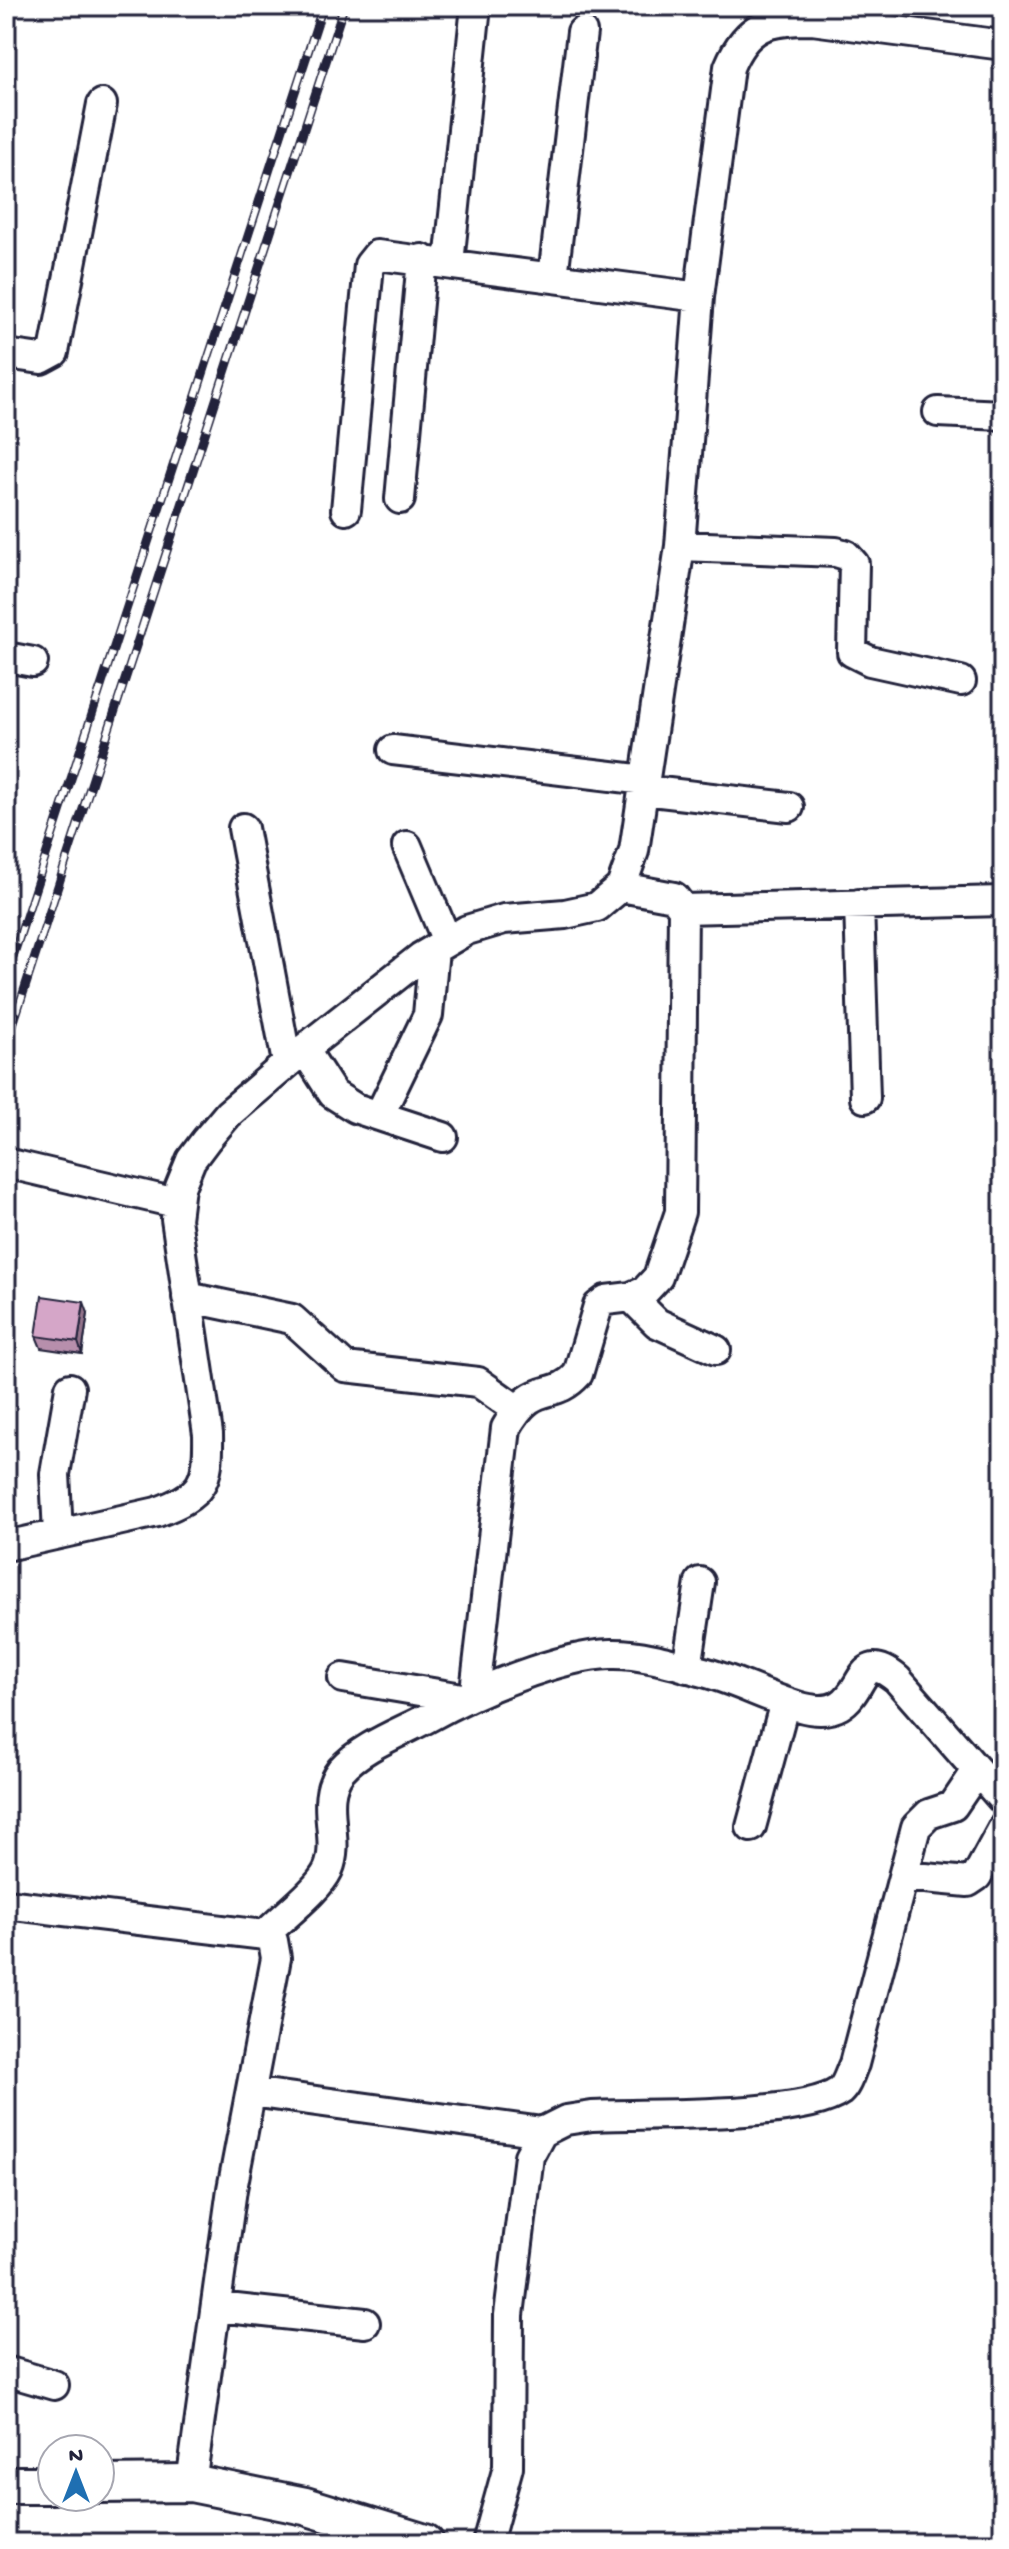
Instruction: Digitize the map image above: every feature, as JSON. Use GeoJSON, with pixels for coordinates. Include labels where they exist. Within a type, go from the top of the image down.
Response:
{"type":"FeatureCollection","features":[{"type":"Feature","properties":{"kind":"main road"},"geometry":{"type":"LineString","coordinates":[[116,2484],[191,2483],[305,2506],[425,2543]]}},
{"type":"Feature","properties":{"kind":"main road"},"geometry":{"type":"LineString","coordinates":[[6,2485],[36,2485]]}},
{"type":"Feature","properties":{"kind":"street"},"geometry":{"type":"LineString","coordinates":[[400,499],[476,6]]}},
{"type":"Feature","properties":{"kind":"street"},"geometry":{"type":"LineString","coordinates":[[6,1546],[157,1512],[180,1504],[201,1486],[208,1455],[208,1434],[176,1203],[191,1160],[228,1114],[295,1056],[440,945],[467,930],[504,919],[565,914],[597,907],[621,887],[634,851],[680,546],[699,297],[729,67],[739,44],[766,16],[1003,45]]}},
{"type":"Feature","properties":{"kind":"street"},"geometry":{"type":"LineString","coordinates":[[553,277],[582,32]]}},
{"type":"Feature","properties":{"kind":"street"},"geometry":{"type":"LineString","coordinates":[[6,354],[41,359],[54,352],[102,104]]}},
{"type":"Feature","properties":{"kind":"street"},"geometry":{"type":"LineString","coordinates":[[346,510],[372,258],[383,254],[699,297]]}},
{"type":"Feature","properties":{"kind":"street"},"geometry":{"type":"LineString","coordinates":[[938,412],[1003,415]]}},
{"type":"Feature","properties":{"kind":"street"},"geometry":{"type":"LineString","coordinates":[[680,546],[836,552],[846,555],[854,564],[852,652],[870,661],[961,681]]}},
{"type":"Feature","properties":{"kind":"street"},"geometry":{"type":"LineString","coordinates":[[393,750],[789,807]]}},
{"type":"Feature","properties":{"kind":"street"},"geometry":{"type":"LineString","coordinates":[[243,828],[295,1056],[333,1094],[355,1108],[443,1137]]}},
{"type":"Feature","properties":{"kind":"street"},"geometry":{"type":"LineString","coordinates":[[379,1116],[428,1015],[440,945],[407,846]]}},
{"type":"Feature","properties":{"kind":"street"},"geometry":{"type":"LineString","coordinates":[[469,1695],[506,1428],[516,1409],[533,1394],[571,1382],[582,1363],[598,1306],[606,1300],[631,1297],[645,1291],[658,1277],[682,1196],[683,909],[674,897],[621,887]]}},
{"type":"Feature","properties":{"kind":"street"},"geometry":{"type":"LineString","coordinates":[[683,909],[1003,901]]}},
{"type":"Feature","properties":{"kind":"street"},"geometry":{"type":"LineString","coordinates":[[859,904],[865,1098]]}},
{"type":"Feature","properties":{"kind":"street"},"geometry":{"type":"LineString","coordinates":[[6,1163],[176,1203]]}},
{"type":"Feature","properties":{"kind":"street"},"geometry":{"type":"LineString","coordinates":[[187,1297],[292,1319],[345,1367],[478,1382],[516,1409]]}},
{"type":"Feature","properties":{"kind":"street"},"geometry":{"type":"LineString","coordinates":[[631,1297],[657,1323],[716,1350]]}},
{"type":"Feature","properties":{"kind":"street"},"geometry":{"type":"LineString","coordinates":[[58,1534],[55,1474],[70,1388]]}},
{"type":"Feature","properties":{"kind":"street"},"geometry":{"type":"LineString","coordinates":[[687,1668],[700,1582]]}},
{"type":"Feature","properties":{"kind":"street"},"geometry":{"type":"LineString","coordinates":[[265,1935],[319,1884],[328,1870],[332,1855],[328,1815],[332,1789],[341,1770],[360,1755],[469,1695],[593,1655],[614,1654],[687,1668],[785,1702],[823,1711],[841,1707],[851,1699],[863,1673],[871,1666],[879,1666],[897,1679],[1003,1800]]}},
{"type":"Feature","properties":{"kind":"street"},"geometry":{"type":"LineString","coordinates":[[343,1678],[469,1695]]}},
{"type":"Feature","properties":{"kind":"street"},"geometry":{"type":"LineString","coordinates":[[751,1827],[785,1702]]}},
{"type":"Feature","properties":{"kind":"street"},"geometry":{"type":"LineString","coordinates":[[251,2092],[542,2132],[566,2120],[592,2116],[778,2107],[826,2098],[843,2089],[854,2064],[916,1827],[921,1819],[953,1806],[976,1772]]}},
{"type":"Feature","properties":{"kind":"street"},"geometry":{"type":"LineString","coordinates":[[904,1876],[968,1882],[977,1876],[1003,1828]]}},
{"type":"Feature","properties":{"kind":"street"},"geometry":{"type":"LineString","coordinates":[[6,1904],[265,1935],[273,1941],[276,1958],[232,2189],[218,2307],[191,2483]]}},
{"type":"Feature","properties":{"kind":"street"},"geometry":{"type":"LineString","coordinates":[[487,2543],[508,2467],[509,2315],[523,2181],[529,2156],[542,2132]]}},
{"type":"Feature","properties":{"kind":"street"},"geometry":{"type":"LineString","coordinates":[[218,2307],[365,2323]]}},
{"type":"Feature","properties":{"kind":"street"},"geometry":{"type":"LineString","coordinates":[[6,2371],[54,2385]]}},
{"type":"Feature","properties":{"kind":"building"},"geometry":{"type":"Polygon","coordinates":[[[42,1296],[84,1302],[78,1342],[36,1336],[42,1296]]]}},
{"type":"Feature","properties":{"kind":"railway"},"geometry":{"type":"LineString","coordinates":[[6,978],[323,6]]}},
{"type":"Feature","properties":{"kind":"railway"},"geometry":{"type":"LineString","coordinates":[[6,1046],[344,6]]}}]}
